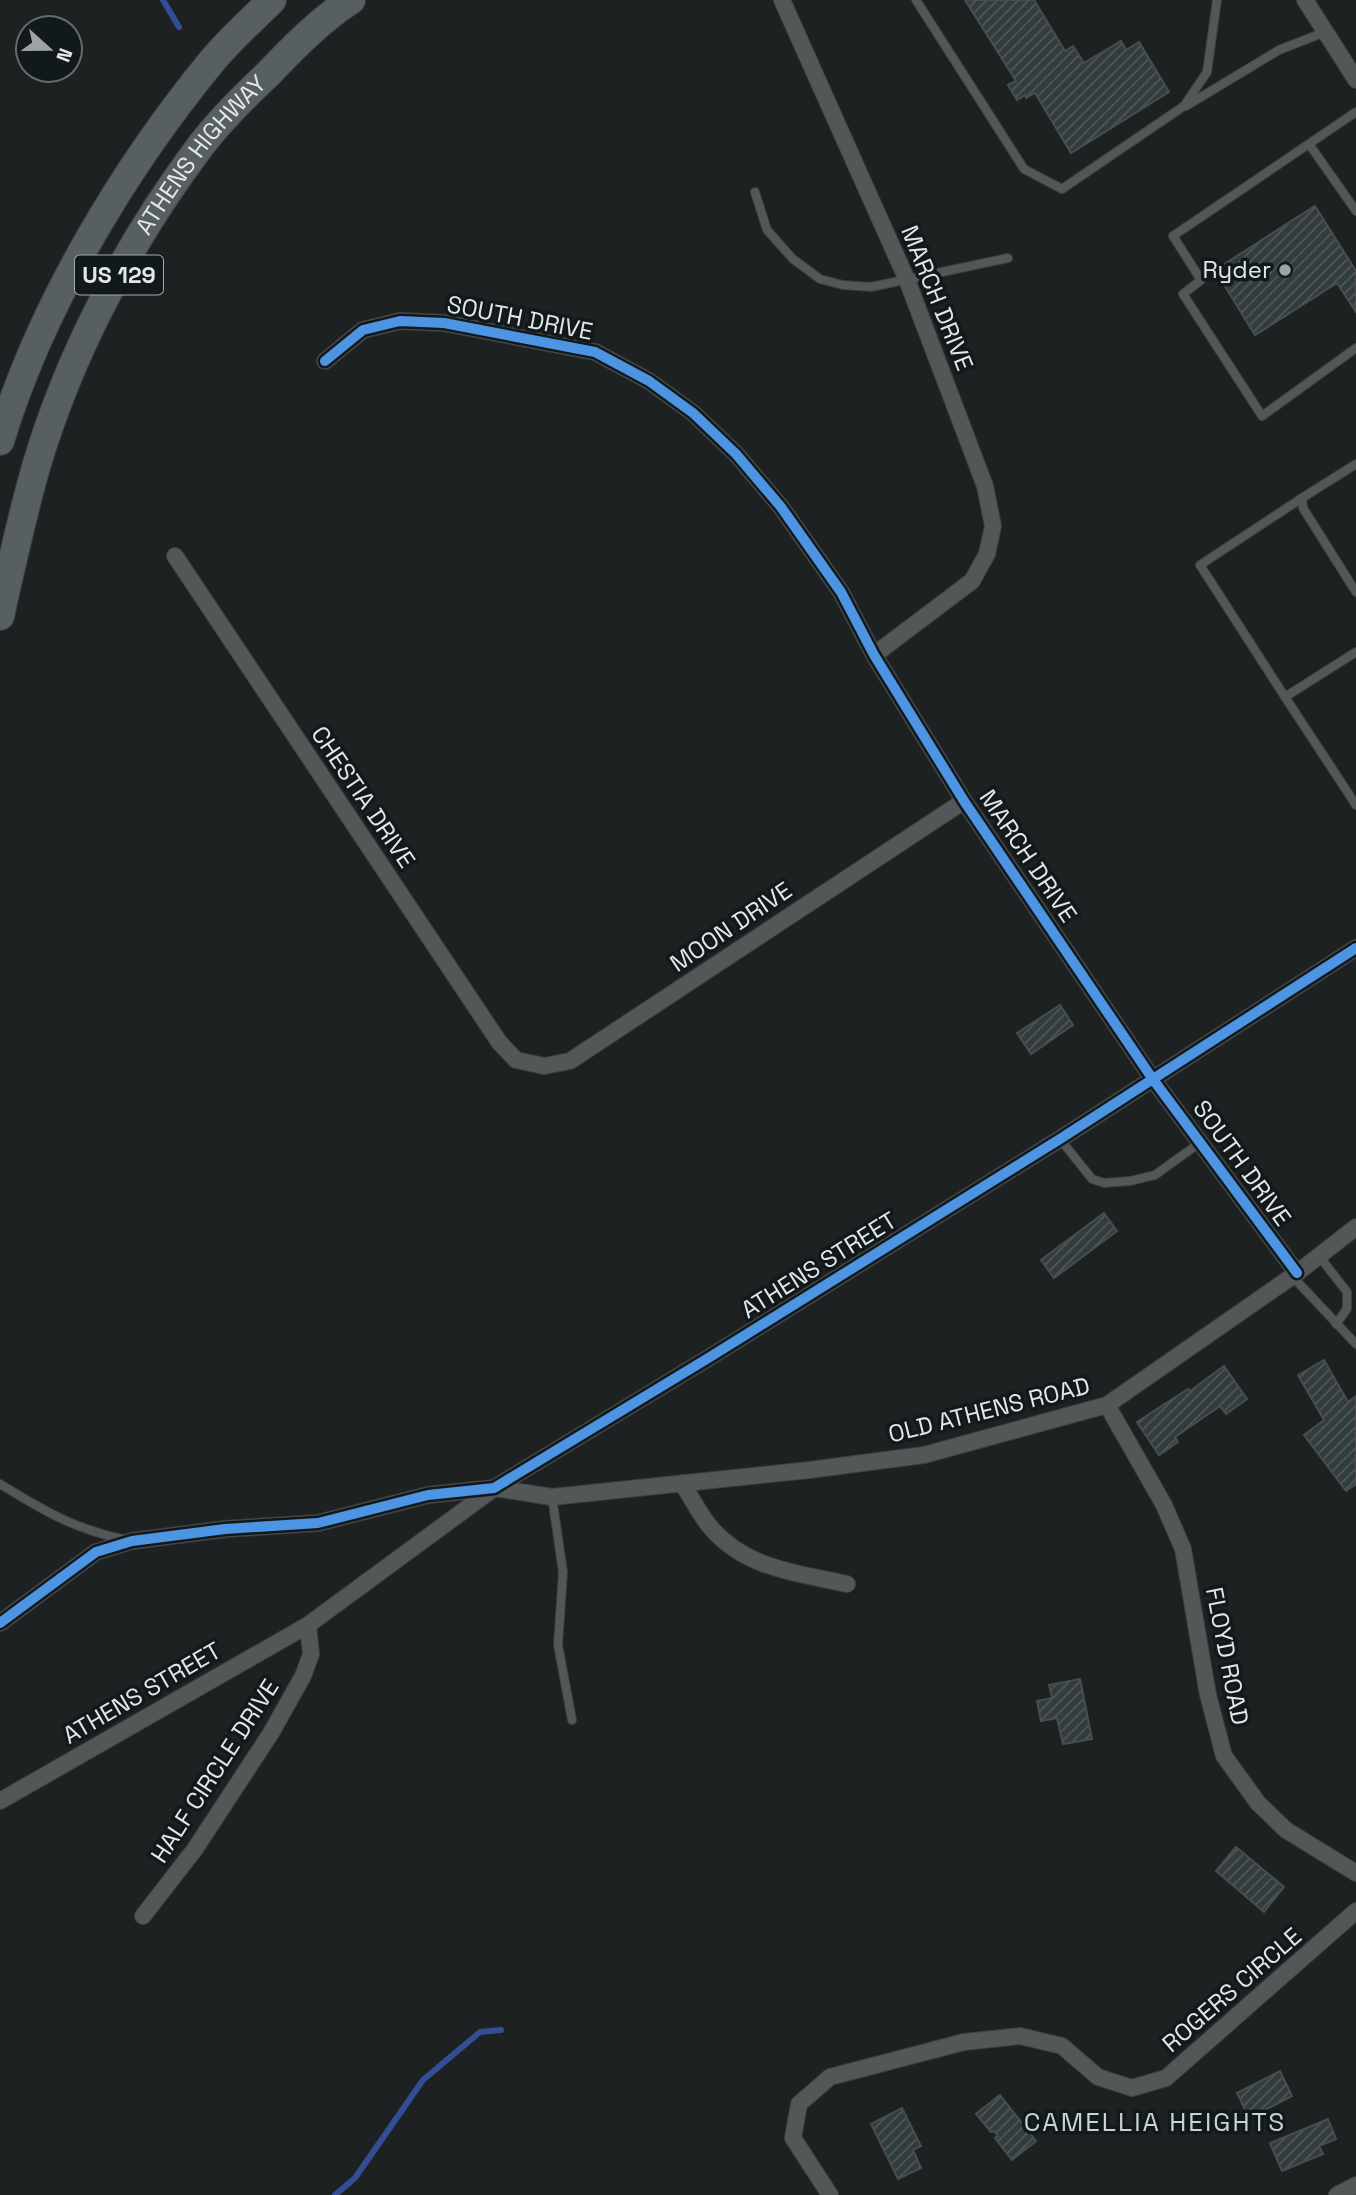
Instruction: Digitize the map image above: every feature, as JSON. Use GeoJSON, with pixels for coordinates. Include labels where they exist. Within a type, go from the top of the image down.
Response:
{"type":"FeatureCollection","features":[{"type":"Feature","properties":{"kind":"highway","name":"ATHENS HIGHWAY"},"geometry":{"type":"LineString","coordinates":[[0,441],[42,331],[91,238],[151,142],[213,60],[272,0]]}},
{"type":"Feature","properties":{"kind":"highway","name":"ATHENS HIGHWAY"},"geometry":{"type":"LineString","coordinates":[[0,616],[36,466],[61,396],[123,267],[197,150],[252,89],[295,47],[351,0]]}},
{"type":"Feature","properties":{"kind":"street","name":"MARCH DRIVE"},"geometry":{"type":"LineString","coordinates":[[782,0],[907,280],[985,486],[993,526],[987,554],[972,581],[874,655],[964,801],[1152,1078]]}},
{"type":"Feature","properties":{"kind":"street"},"geometry":{"type":"LineString","coordinates":[[1304,0],[1356,80]]}},
{"type":"Feature","properties":{"kind":"street","name":"SOUTH DRIVE"},"geometry":{"type":"LineString","coordinates":[[325,362],[363,330],[400,321],[444,323],[595,352],[649,381],[693,413],[736,454],[781,508],[841,592],[874,655]]}},
{"type":"Feature","properties":{"kind":"street","name":"CHESTIA DRIVE"},"geometry":{"type":"LineString","coordinates":[[175,556],[499,1042],[516,1060]]}},
{"type":"Feature","properties":{"kind":"street","name":"MOON DRIVE"},"geometry":{"type":"LineString","coordinates":[[516,1060],[544,1066],[570,1061],[964,801]]}},
{"type":"Feature","properties":{"kind":"street","name":"ATHENS STREET"},"geometry":{"type":"LineString","coordinates":[[0,1623],[96,1552],[132,1541],[225,1529],[318,1523],[428,1496],[495,1488],[1060,1139],[1356,948]]}},
{"type":"Feature","properties":{"kind":"street","name":"SOUTH DRIVE"},"geometry":{"type":"LineString","coordinates":[[1152,1078],[1295,1274]]}},
{"type":"Feature","properties":{"kind":"street","name":"OLD ATHENS ROAD"},"geometry":{"type":"LineString","coordinates":[[495,1488],[552,1497],[924,1455],[1107,1405],[1295,1274],[1356,1227]]}},
{"type":"Feature","properties":{"kind":"street","name":"FLOYD ROAD"},"geometry":{"type":"LineString","coordinates":[[1107,1405],[1164,1504],[1183,1549],[1208,1695],[1224,1756],[1258,1803],[1286,1829],[1356,1873]]}},
{"type":"Feature","properties":{"kind":"street"},"geometry":{"type":"LineString","coordinates":[[682,1483],[712,1529],[741,1554],[763,1565],[847,1584]]}},
{"type":"Feature","properties":{"kind":"street"},"geometry":{"type":"LineString","coordinates":[[307,1625],[495,1488]]}},
{"type":"Feature","properties":{"kind":"street","name":"ATHENS STREET"},"geometry":{"type":"LineString","coordinates":[[0,1801],[307,1625]]}},
{"type":"Feature","properties":{"kind":"street","name":"HALF CIRCLE DRIVE"},"geometry":{"type":"LineString","coordinates":[[143,1916],[195,1849],[271,1733],[297,1688],[311,1654],[307,1625]]}},
{"type":"Feature","properties":{"kind":"street","name":"ROGERS CIRCLE"},"geometry":{"type":"LineString","coordinates":[[830,2195],[793,2138],[799,2104],[830,2077],[964,2042],[1020,2036],[1062,2046],[1097,2077],[1132,2088],[1166,2078],[1356,1911]]}},
{"type":"Feature","properties":{"kind":"street"},"geometry":{"type":"LineString","coordinates":[[1337,2195],[1356,2185]]}},
{"type":"Feature","properties":{"kind":"lane"},"geometry":{"type":"LineString","coordinates":[[916,0],[1024,169],[1062,189],[1184,106],[1279,50],[1325,32]]}},
{"type":"Feature","properties":{"kind":"lane"},"geometry":{"type":"LineString","coordinates":[[1184,106],[1207,72],[1217,0]]}},
{"type":"Feature","properties":{"kind":"lane"},"geometry":{"type":"LineString","coordinates":[[1356,112],[1173,236],[1201,279],[1183,294],[1262,416],[1356,348]]}},
{"type":"Feature","properties":{"kind":"lane"},"geometry":{"type":"LineString","coordinates":[[1309,144],[1356,211]]}},
{"type":"Feature","properties":{"kind":"lane"},"geometry":{"type":"LineString","coordinates":[[755,192],[768,230],[793,259],[820,279],[844,285],[871,287],[1008,258]]}},
{"type":"Feature","properties":{"kind":"lane"},"geometry":{"type":"LineString","coordinates":[[1356,464],[1200,565],[1356,805]]}},
{"type":"Feature","properties":{"kind":"lane"},"geometry":{"type":"LineString","coordinates":[[1302,498],[1303,508],[1356,592]]}},
{"type":"Feature","properties":{"kind":"lane"},"geometry":{"type":"LineString","coordinates":[[1285,697],[1356,652]]}},
{"type":"Feature","properties":{"kind":"lane"},"geometry":{"type":"LineString","coordinates":[[1060,1139],[1092,1179],[1104,1183],[1155,1175],[1201,1142]]}},
{"type":"Feature","properties":{"kind":"lane"},"geometry":{"type":"LineString","coordinates":[[1319,1256],[1347,1292],[1347,1309],[1336,1324]]}},
{"type":"Feature","properties":{"kind":"lane"},"geometry":{"type":"LineString","coordinates":[[1295,1274],[1356,1344]]}},
{"type":"Feature","properties":{"kind":"lane"},"geometry":{"type":"LineString","coordinates":[[0,1484],[50,1515],[76,1527],[132,1541]]}},
{"type":"Feature","properties":{"kind":"lane"},"geometry":{"type":"LineString","coordinates":[[552,1497],[563,1572],[558,1645],[572,1720]]}},
{"type":"Feature","properties":{"kind":"building"},"geometry":{"type":"Polygon","coordinates":[[[965,0],[1034,0],[1065,51],[1073,46],[1084,63],[1121,41],[1126,50],[1139,42],[1169,92],[1071,153],[1035,93],[1017,100],[1008,85],[1016,81],[965,0]]]}},
{"type":"Feature","properties":{"kind":"building","name":"Ryder"},"geometry":{"type":"Polygon","coordinates":[[[1315,206],[1356,271],[1356,312],[1337,283],[1255,335],[1215,270],[1315,206]]]}},
{"type":"Feature","properties":{"kind":"building"},"geometry":{"type":"Polygon","coordinates":[[[1060,1005],[1073,1025],[1031,1054],[1017,1033],[1060,1005]]]}},
{"type":"Feature","properties":{"kind":"building"},"geometry":{"type":"Polygon","coordinates":[[[1104,1213],[1117,1231],[1054,1278],[1041,1260],[1104,1213]]]}},
{"type":"Feature","properties":{"kind":"building"},"geometry":{"type":"Polygon","coordinates":[[[1324,1360],[1348,1402],[1356,1396],[1356,1484],[1346,1491],[1304,1435],[1324,1420],[1298,1375],[1324,1360]]]}},
{"type":"Feature","properties":{"kind":"building"},"geometry":{"type":"Polygon","coordinates":[[[1224,1366],[1247,1399],[1226,1414],[1220,1406],[1175,1437],[1178,1442],[1159,1455],[1137,1422],[1188,1389],[1190,1391],[1224,1366]]]}},
{"type":"Feature","properties":{"kind":"building"},"geometry":{"type":"Polygon","coordinates":[[[1080,1679],[1092,1739],[1063,1744],[1057,1718],[1041,1721],[1037,1701],[1052,1698],[1049,1685],[1080,1679]]]}},
{"type":"Feature","properties":{"kind":"building"},"geometry":{"type":"Polygon","coordinates":[[[1236,1847],[1284,1887],[1264,1912],[1216,1871],[1236,1847]]]}},
{"type":"Feature","properties":{"kind":"building"},"geometry":{"type":"Polygon","coordinates":[[[1280,2071],[1292,2096],[1249,2118],[1237,2093],[1280,2071]]]}},
{"type":"Feature","properties":{"kind":"building"},"geometry":{"type":"Polygon","coordinates":[[[1000,2095],[1036,2141],[1012,2160],[995,2138],[998,2136],[994,2131],[991,2132],[976,2114],[1000,2095]]]}},
{"type":"Feature","properties":{"kind":"building"},"geometry":{"type":"Polygon","coordinates":[[[902,2108],[921,2146],[913,2150],[921,2168],[898,2179],[871,2124],[902,2108]]]}},
{"type":"Feature","properties":{"kind":"building"},"geometry":{"type":"Polygon","coordinates":[[[1328,2119],[1336,2139],[1319,2146],[1323,2154],[1282,2171],[1270,2143],[1328,2119]]]}},
{"type":"Feature","properties":{"kind":"waterway"},"geometry":{"type":"LineString","coordinates":[[163,0],[179,27]]}},
{"type":"Feature","properties":{"kind":"waterway"},"geometry":{"type":"LineString","coordinates":[[335,2195],[355,2178],[423,2080],[480,2032],[501,2030]]}},
{"type":"Feature","properties":{"kind":"cycle path"},"geometry":{"type":"LineString","coordinates":[[325,361],[363,330],[400,321],[444,323],[595,352],[649,381],[693,413],[736,454],[781,507],[841,592],[874,655],[964,801],[1152,1078],[1297,1273]]}},
{"type":"Feature","properties":{"kind":"cycle path"},"geometry":{"type":"LineString","coordinates":[[0,1623],[96,1552],[132,1541],[225,1529],[318,1523],[428,1495],[494,1488],[1060,1139],[1356,948]]}},
{"type":"Feature","properties":{"kind":"place","name":"Ryder"},"geometry":{"type":"Point","coordinates":[1285,270]}},
{"type":"Feature","properties":{"kind":"district","name":"CAMELLIA HEIGHTS"},"geometry":{"type":"Point","coordinates":[1155,2122]}}]}
